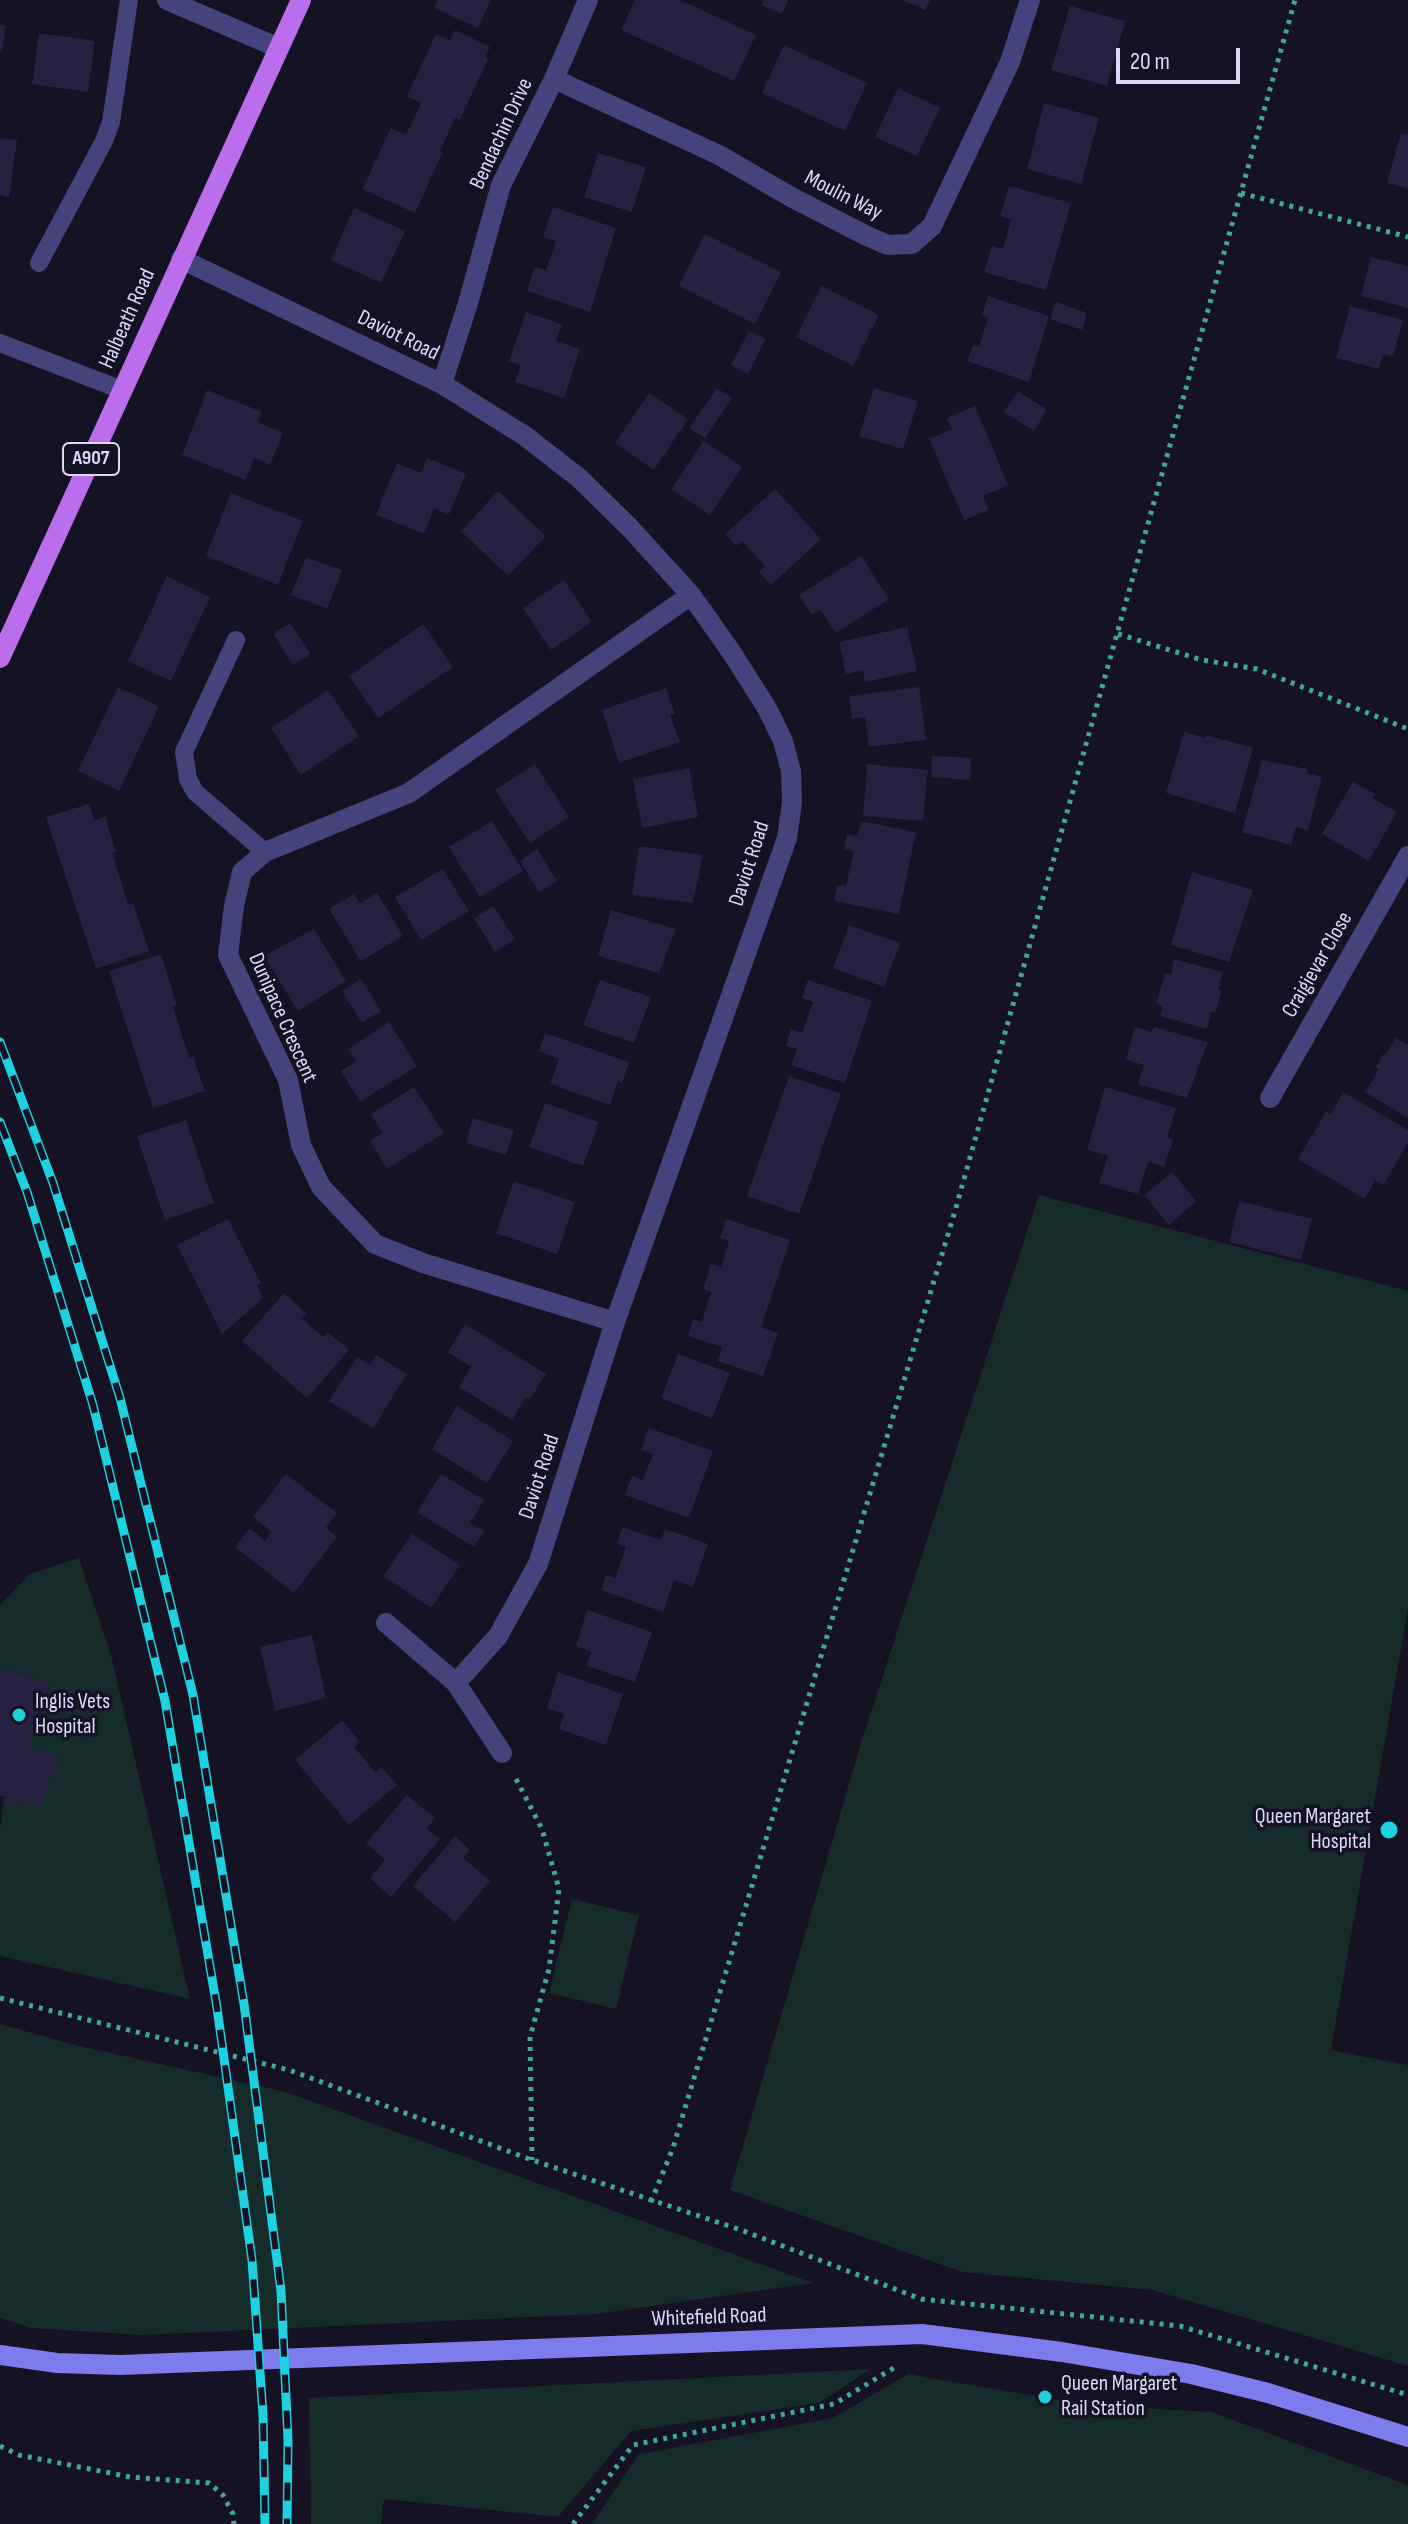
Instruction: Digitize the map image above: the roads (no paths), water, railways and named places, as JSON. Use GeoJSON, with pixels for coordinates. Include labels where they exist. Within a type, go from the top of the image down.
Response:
{"type":"FeatureCollection","features":[{"type":"Feature","properties":{"kind":"main road","name":"Halbeath Road"},"geometry":{"type":"LineString","coordinates":[[0,658],[301,0]]}},
{"type":"Feature","properties":{"kind":"main road","name":"Whitefield Road"},"geometry":{"type":"LineString","coordinates":[[0,2355],[57,2363],[120,2365],[922,2334],[1062,2352],[1191,2374],[1268,2393],[1408,2437]]}},
{"type":"Feature","properties":{"kind":"street"},"geometry":{"type":"LineString","coordinates":[[167,0],[279,48]]}},
{"type":"Feature","properties":{"kind":"street","name":"Bendachin Drive"},"geometry":{"type":"LineString","coordinates":[[442,384],[501,185],[554,79],[588,0]]}},
{"type":"Feature","properties":{"kind":"street","name":"Moulin Way"},"geometry":{"type":"LineString","coordinates":[[554,79],[719,155],[867,236],[888,245],[912,244],[932,226],[1010,62],[1030,0]]}},
{"type":"Feature","properties":{"kind":"street","name":"Daviot Road"},"geometry":{"type":"LineString","coordinates":[[181,259],[442,384],[525,436],[579,478],[691,595],[768,710],[783,741],[791,771],[792,802],[787,838],[615,1322],[538,1564],[498,1636],[456,1683]]}},
{"type":"Feature","properties":{"kind":"street","name":"Dunipace Crescent"},"geometry":{"type":"LineString","coordinates":[[615,1322],[423,1263],[375,1244],[321,1187],[301,1145],[288,1080],[228,955],[242,872],[265,852],[409,793],[691,595]]}},
{"type":"Feature","properties":{"kind":"street","name":"Craigievar Close"},"geometry":{"type":"LineString","coordinates":[[1270,1098],[1408,856]]}},
{"type":"Feature","properties":{"kind":"street"},"geometry":{"type":"LineString","coordinates":[[386,1623],[456,1683],[502,1753]]}},
{"type":"Feature","properties":{"kind":"lane"},"geometry":{"type":"LineString","coordinates":[[39,263],[108,132],[129,0]]}},
{"type":"Feature","properties":{"kind":"lane"},"geometry":{"type":"LineString","coordinates":[[0,343],[122,390]]}},
{"type":"Feature","properties":{"kind":"lane"},"geometry":{"type":"LineString","coordinates":[[236,640],[184,752],[188,779],[195,792],[265,852]]}},
{"type":"Feature","properties":{"kind":"railway"},"geometry":{"type":"LineString","coordinates":[[0,1042],[53,1183],[120,1398],[193,1695],[244,2004],[281,2291],[288,2440],[287,2524]]}},
{"type":"Feature","properties":{"kind":"railway"},"geometry":{"type":"LineString","coordinates":[[0,1122],[27,1192],[93,1405],[165,1701],[217,2008],[252,2260],[263,2415],[265,2524]]}},
{"type":"Feature","properties":{"kind":"place","name":"Inglis Vets Hospital"},"geometry":{"type":"Point","coordinates":[19,1715]}},
{"type":"Feature","properties":{"kind":"place","name":"Queen Margaret Hospital"},"geometry":{"type":"Point","coordinates":[1389,1830]}},
{"type":"Feature","properties":{"kind":"place","name":"Queen Margaret Rail Station"},"geometry":{"type":"Point","coordinates":[1045,2397]}}]}
